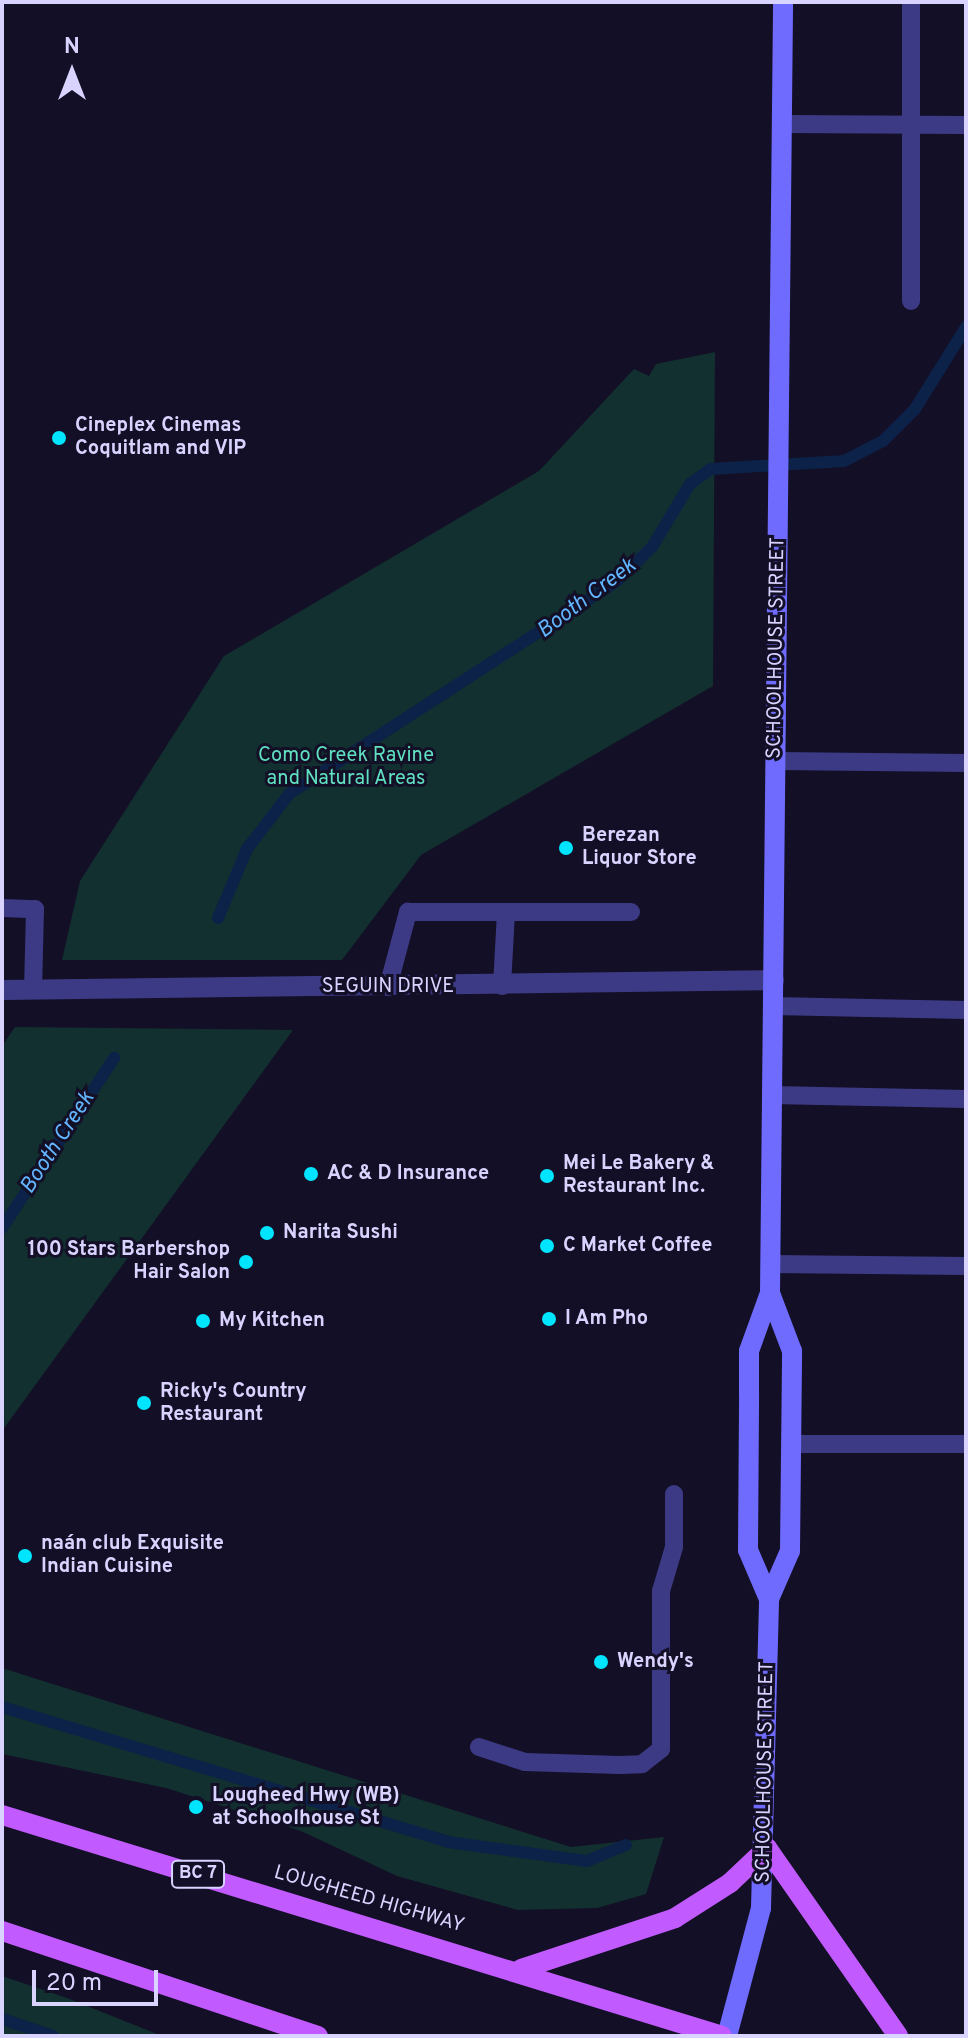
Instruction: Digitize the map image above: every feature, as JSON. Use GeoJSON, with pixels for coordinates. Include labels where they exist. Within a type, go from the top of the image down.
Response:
{"type":"FeatureCollection","features":[{"type":"Feature","properties":{"kind":"main road","name":"SCHOOLHOUSE STREET"},"geometry":{"type":"LineString","coordinates":[[769,1599],[748,1550],[749,1351],[770,1293],[771,1264],[783,2]]}},
{"type":"Feature","properties":{"kind":"main road","name":"SCHOOLHOUSE STREET"},"geometry":{"type":"LineString","coordinates":[[724,2036],[751,1962],[767,1848],[769,1599],[790,1551],[792,1351],[770,1293]]}},
{"type":"Feature","properties":{"kind":"main road","name":"LOUGHEED HIGHWAY"},"geometry":{"type":"LineString","coordinates":[[2,1815],[521,1969],[724,2036]]}},
{"type":"Feature","properties":{"kind":"main road"},"geometry":{"type":"LineString","coordinates":[[521,1969],[675,1918],[767,1848],[898,2036]]}},
{"type":"Feature","properties":{"kind":"main road"},"geometry":{"type":"LineString","coordinates":[[2,1931],[318,2036]]}},
{"type":"Feature","properties":{"kind":"street","name":"SEGUIN DRIVE"},"geometry":{"type":"LineString","coordinates":[[2,990],[502,986],[774,980]]}},
{"type":"Feature","properties":{"kind":"lane"},"geometry":{"type":"LineString","coordinates":[[911,2],[911,301]]}},
{"type":"Feature","properties":{"kind":"lane"},"geometry":{"type":"LineString","coordinates":[[782,124],[966,125]]}},
{"type":"Feature","properties":{"kind":"lane"},"geometry":{"type":"LineString","coordinates":[[776,761],[966,763]]}},
{"type":"Feature","properties":{"kind":"lane"},"geometry":{"type":"LineString","coordinates":[[2,908],[35,909],[33,989]]}},
{"type":"Feature","properties":{"kind":"lane"},"geometry":{"type":"LineString","coordinates":[[388,987],[408,912],[631,912]]}},
{"type":"Feature","properties":{"kind":"lane"},"geometry":{"type":"LineString","coordinates":[[502,986],[506,912]]}},
{"type":"Feature","properties":{"kind":"lane"},"geometry":{"type":"LineString","coordinates":[[773,1006],[966,1010]]}},
{"type":"Feature","properties":{"kind":"lane"},"geometry":{"type":"LineString","coordinates":[[772,1095],[966,1099]]}},
{"type":"Feature","properties":{"kind":"lane"},"geometry":{"type":"LineString","coordinates":[[771,1264],[966,1266]]}},
{"type":"Feature","properties":{"kind":"lane"},"geometry":{"type":"LineString","coordinates":[[792,1444],[966,1444]]}},
{"type":"Feature","properties":{"kind":"lane"},"geometry":{"type":"LineString","coordinates":[[479,1747],[525,1762],[619,1765],[642,1764],[661,1749],[661,1591],[674,1547],[674,1494]]}},
{"type":"Feature","properties":{"kind":"green space","name":"Como Creek Ravine and Natural Areas"},"geometry":{"type":"Polygon","coordinates":[[[715,352],[713,686],[421,855],[342,960],[62,960],[80,881],[224,656],[539,471],[634,369],[649,376],[656,364],[715,352]]]}},
{"type":"Feature","properties":{"kind":"green space"},"geometry":{"type":"Polygon","coordinates":[[[15,1027],[293,1030],[2,1431],[2,1046],[15,1027]]]}},
{"type":"Feature","properties":{"kind":"green space"},"geometry":{"type":"Polygon","coordinates":[[[2,1668],[571,1847],[664,1837],[646,1894],[597,1908],[518,1910],[397,1876],[301,1831],[166,1788],[2,1754],[2,1668]]]}},
{"type":"Feature","properties":{"kind":"green space"},"geometry":{"type":"Polygon","coordinates":[[[2,1976],[67,1998],[162,2036],[2,2036],[2,1976]]]}},
{"type":"Feature","properties":{"kind":"waterway","name":"Booth Creek"},"geometry":{"type":"LineString","coordinates":[[218,918],[247,849],[289,794],[618,580],[652,547],[690,484],[711,469],[844,461],[883,441],[915,409],[966,327]]}},
{"type":"Feature","properties":{"kind":"waterway","name":"Booth Creek"},"geometry":{"type":"LineString","coordinates":[[2,1228],[114,1058]]}},
{"type":"Feature","properties":{"kind":"waterway"},"geometry":{"type":"LineString","coordinates":[[2,1707],[448,1842],[587,1861],[626,1845]]}},
{"type":"Feature","properties":{"kind":"waterway"},"geometry":{"type":"LineString","coordinates":[[2,2019],[53,2036]]}},
{"type":"Feature","properties":{"kind":"place","name":"Cineplex Cinemas Coquitlam and VIP"},"geometry":{"type":"Point","coordinates":[59,438]}},
{"type":"Feature","properties":{"kind":"place","name":"Berezan Liquor Store"},"geometry":{"type":"Point","coordinates":[566,848]}},
{"type":"Feature","properties":{"kind":"place","name":"AC & D Insurance"},"geometry":{"type":"Point","coordinates":[311,1174]}},
{"type":"Feature","properties":{"kind":"place","name":"Mei Le Bakery & Restaurant Inc."},"geometry":{"type":"Point","coordinates":[547,1176]}},
{"type":"Feature","properties":{"kind":"place","name":"Narita Sushi"},"geometry":{"type":"Point","coordinates":[267,1233]}},
{"type":"Feature","properties":{"kind":"place","name":"C Market Coffee"},"geometry":{"type":"Point","coordinates":[547,1246]}},
{"type":"Feature","properties":{"kind":"place","name":"100 Stars Barbershop Hair Salon"},"geometry":{"type":"Point","coordinates":[246,1262]}},
{"type":"Feature","properties":{"kind":"place","name":"I Am Pho"},"geometry":{"type":"Point","coordinates":[549,1319]}},
{"type":"Feature","properties":{"kind":"place","name":"My Kitchen"},"geometry":{"type":"Point","coordinates":[203,1321]}},
{"type":"Feature","properties":{"kind":"place","name":"Ricky's Country Restaurant"},"geometry":{"type":"Point","coordinates":[144,1403]}},
{"type":"Feature","properties":{"kind":"place","name":"naán club Exquisite Indian Cuisine"},"geometry":{"type":"Point","coordinates":[25,1556]}},
{"type":"Feature","properties":{"kind":"place","name":"Wendy's"},"geometry":{"type":"Point","coordinates":[601,1662]}},
{"type":"Feature","properties":{"kind":"place","name":"Lougheed Hwy (WB) at Schoolhouse St"},"geometry":{"type":"Point","coordinates":[196,1807]}}]}
